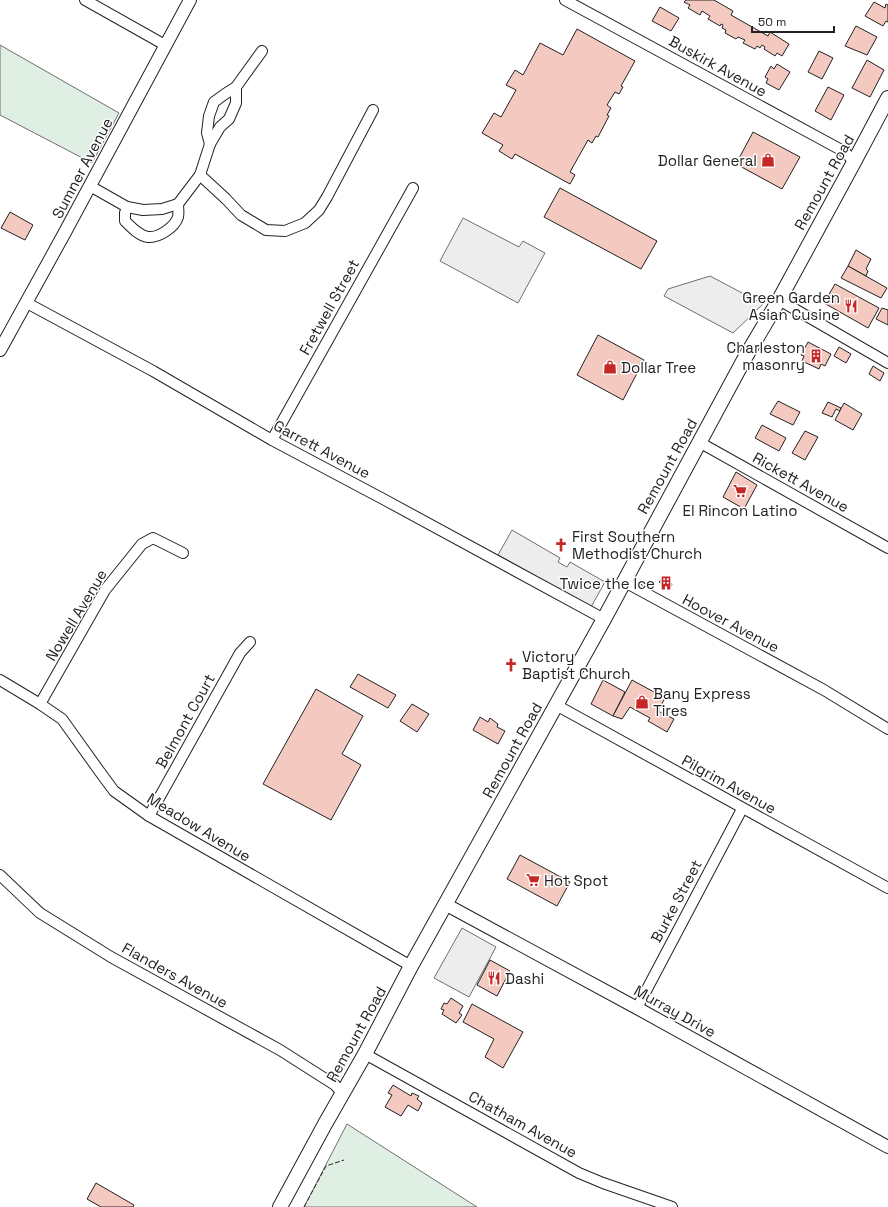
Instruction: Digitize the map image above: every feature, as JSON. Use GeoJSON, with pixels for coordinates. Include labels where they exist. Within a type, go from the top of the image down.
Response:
{"type":"FeatureCollection","features":[{"type":"Feature","properties":{"kind":"main road","name":"Remount Road"},"geometry":{"type":"LineString","coordinates":[[280,1207],[365,1054],[445,904],[604,619],[623,581],[699,442],[779,300],[888,98]]}},
{"type":"Feature","properties":{"kind":"street"},"geometry":{"type":"LineString","coordinates":[[85,0],[165,45]]}},
{"type":"Feature","properties":{"kind":"street","name":"Sumner Avenue"},"geometry":{"type":"LineString","coordinates":[[0,350],[27,303],[190,0]]}},
{"type":"Feature","properties":{"kind":"street","name":"Buskirk Avenue"},"geometry":{"type":"LineString","coordinates":[[565,0],[845,152],[854,162]]}},
{"type":"Feature","properties":{"kind":"street"},"geometry":{"type":"LineString","coordinates":[[210,144],[207,133],[209,116],[214,102],[236,87],[262,51]]}},
{"type":"Feature","properties":{"kind":"street"},"geometry":{"type":"LineString","coordinates":[[90,186],[127,207],[143,210],[162,209],[178,204],[200,176],[210,144],[220,127],[229,119],[236,103],[236,87]]}},
{"type":"Feature","properties":{"kind":"street"},"geometry":{"type":"LineString","coordinates":[[200,176],[226,199],[241,215],[266,230],[285,231],[305,223],[319,210],[373,110]]}},
{"type":"Feature","properties":{"kind":"street","name":"Fretwell Street"},"geometry":{"type":"LineString","coordinates":[[272,440],[413,188]]}},
{"type":"Feature","properties":{"kind":"street"},"geometry":{"type":"LineString","coordinates":[[127,207],[125,213],[126,221],[135,231],[148,237],[160,235],[171,227],[178,218],[178,204]]}},
{"type":"Feature","properties":{"kind":"street"},"geometry":{"type":"LineString","coordinates":[[779,300],[888,363]]}},
{"type":"Feature","properties":{"kind":"street","name":"Garrett Avenue"},"geometry":{"type":"LineString","coordinates":[[27,303],[154,371],[272,440],[604,619]]}},
{"type":"Feature","properties":{"kind":"street","name":"Rickett Avenue"},"geometry":{"type":"LineString","coordinates":[[699,442],[888,548]]}},
{"type":"Feature","properties":{"kind":"street","name":"Nowell Avenue"},"geometry":{"type":"LineString","coordinates":[[40,704],[105,590],[142,544],[153,538],[183,553]]}},
{"type":"Feature","properties":{"kind":"street","name":"Hoover Avenue"},"geometry":{"type":"LineString","coordinates":[[623,581],[824,690],[888,728]]}},
{"type":"Feature","properties":{"kind":"street","name":"Belmont Court"},"geometry":{"type":"LineString","coordinates":[[149,816],[240,653],[250,642]]}},
{"type":"Feature","properties":{"kind":"street","name":"Meadow Avenue"},"geometry":{"type":"LineString","coordinates":[[0,680],[62,719],[114,791],[149,816],[411,966]]}},
{"type":"Feature","properties":{"kind":"street","name":"Pilgrim Avenue"},"geometry":{"type":"LineString","coordinates":[[556,705],[742,809],[888,888]]}},
{"type":"Feature","properties":{"kind":"street","name":"Burke Street"},"geometry":{"type":"LineString","coordinates":[[637,1008],[742,809]]}},
{"type":"Feature","properties":{"kind":"street","name":"Flanders Avenue"},"geometry":{"type":"LineString","coordinates":[[0,875],[40,913],[111,957],[280,1050],[335,1085],[342,1093]]}},
{"type":"Feature","properties":{"kind":"street","name":"Murray Drive"},"geometry":{"type":"LineString","coordinates":[[445,904],[888,1147]]}},
{"type":"Feature","properties":{"kind":"street","name":"Chatham Avenue"},"geometry":{"type":"LineString","coordinates":[[365,1054],[579,1173],[602,1183],[672,1207]]}},
{"type":"Feature","properties":{"kind":"green space"},"geometry":{"type":"Polygon","coordinates":[[[0,45],[119,113],[92,163],[0,115],[0,45]]]}},
{"type":"Feature","properties":{"kind":"green space"},"geometry":{"type":"Polygon","coordinates":[[[347,1124],[477,1207],[304,1207],[347,1124]]]}},
{"type":"Feature","properties":{"kind":"shaded area"},"geometry":{"type":"Polygon","coordinates":[[[463,218],[519,247],[523,241],[545,253],[518,303],[440,261],[463,218]]]}},
{"type":"Feature","properties":{"kind":"shaded area"},"geometry":{"type":"Polygon","coordinates":[[[710,276],[763,304],[733,333],[664,296],[668,289],[710,276]]]}},
{"type":"Feature","properties":{"kind":"shaded area"},"geometry":{"type":"Polygon","coordinates":[[[512,530],[560,558],[558,562],[567,567],[570,562],[605,582],[591,607],[498,555],[512,530]]]}},
{"type":"Feature","properties":{"kind":"shaded area"},"geometry":{"type":"Polygon","coordinates":[[[462,928],[496,947],[469,997],[434,978],[462,928]]]}},
{"type":"Feature","properties":{"kind":"building"},"geometry":{"type":"Polygon","coordinates":[[[686,0],[714,0],[733,11],[731,15],[768,36],[770,32],[789,44],[782,56],[777,53],[775,56],[764,49],[765,47],[762,45],[760,48],[757,46],[755,49],[743,43],[745,40],[738,37],[736,39],[725,33],[726,30],[722,28],[723,25],[721,24],[720,26],[708,19],[710,16],[702,11],[700,15],[688,8],[690,5],[684,2],[686,0]]]}},
{"type":"Feature","properties":{"kind":"building"},"geometry":{"type":"Polygon","coordinates":[[[874,2],[885,8],[886,4],[888,5],[888,22],[886,21],[883,26],[865,16],[874,2]]]}},
{"type":"Feature","properties":{"kind":"building"},"geometry":{"type":"Polygon","coordinates":[[[660,7],[679,18],[671,31],[652,21],[660,7]]]}},
{"type":"Feature","properties":{"kind":"building"},"geometry":{"type":"Polygon","coordinates":[[[856,26],[877,37],[867,55],[845,46],[856,26]]]}},
{"type":"Feature","properties":{"kind":"building"},"geometry":{"type":"Polygon","coordinates":[[[577,29],[635,61],[621,86],[623,87],[619,94],[615,92],[607,105],[611,108],[607,115],[609,116],[598,137],[596,136],[592,143],[588,140],[570,172],[575,175],[570,184],[515,154],[512,159],[499,151],[503,145],[482,133],[494,113],[501,117],[516,90],[506,85],[515,70],[523,75],[540,43],[563,55],[577,29]]]}},
{"type":"Feature","properties":{"kind":"building"},"geometry":{"type":"Polygon","coordinates":[[[819,51],[833,58],[822,79],[808,72],[819,51]]]}},
{"type":"Feature","properties":{"kind":"building"},"geometry":{"type":"Polygon","coordinates":[[[867,60],[884,70],[870,97],[852,88],[867,60]]]}},
{"type":"Feature","properties":{"kind":"building"},"geometry":{"type":"Polygon","coordinates":[[[777,64],[790,72],[779,90],[766,83],[768,79],[765,77],[771,66],[774,69],[777,64]]]}},
{"type":"Feature","properties":{"kind":"building"},"geometry":{"type":"Polygon","coordinates":[[[828,87],[844,95],[831,120],[815,111],[828,87]]]}},
{"type":"Feature","properties":{"kind":"building","name":"Dollar General"},"geometry":{"type":"Polygon","coordinates":[[[753,132],[800,157],[782,189],[736,164],[753,132]]]}},
{"type":"Feature","properties":{"kind":"building"},"geometry":{"type":"Polygon","coordinates":[[[560,188],[657,241],[641,269],[544,217],[560,188]]]}},
{"type":"Feature","properties":{"kind":"building"},"geometry":{"type":"Polygon","coordinates":[[[10,212],[33,225],[25,240],[1,228],[10,212]]]}},
{"type":"Feature","properties":{"kind":"building"},"geometry":{"type":"Polygon","coordinates":[[[856,250],[871,259],[866,269],[868,271],[866,276],[848,266],[856,250]]]}},
{"type":"Feature","properties":{"kind":"building"},"geometry":{"type":"Polygon","coordinates":[[[848,266],[887,288],[881,298],[841,278],[848,266]]]}},
{"type":"Feature","properties":{"kind":"building","name":"Green Garden Asian Cusine"},"geometry":{"type":"Polygon","coordinates":[[[835,284],[879,308],[868,328],[824,303],[835,284]]]}},
{"type":"Feature","properties":{"kind":"building"},"geometry":{"type":"Polygon","coordinates":[[[882,308],[888,310],[888,325],[876,319],[882,308]]]}},
{"type":"Feature","properties":{"kind":"building","name":"Dollar Tree"},"geometry":{"type":"Polygon","coordinates":[[[598,335],[644,360],[623,400],[577,375],[598,335]]]}},
{"type":"Feature","properties":{"kind":"building","name":"Charleston masonry"},"geometry":{"type":"Polygon","coordinates":[[[808,342],[831,354],[825,366],[821,364],[819,369],[802,361],[804,356],[801,355],[808,342]]]}},
{"type":"Feature","properties":{"kind":"building"},"geometry":{"type":"Polygon","coordinates":[[[839,347],[851,354],[846,363],[834,356],[839,347]]]}},
{"type":"Feature","properties":{"kind":"building"},"geometry":{"type":"Polygon","coordinates":[[[873,366],[884,373],[880,381],[869,374],[873,366]]]}},
{"type":"Feature","properties":{"kind":"building"},"geometry":{"type":"Polygon","coordinates":[[[778,401],[800,412],[793,425],[770,414],[778,401]]]}},
{"type":"Feature","properties":{"kind":"building"},"geometry":{"type":"Polygon","coordinates":[[[828,402],[841,408],[840,411],[836,409],[832,417],[822,413],[828,402]]]}},
{"type":"Feature","properties":{"kind":"building"},"geometry":{"type":"Polygon","coordinates":[[[844,403],[862,414],[853,430],[835,420],[844,403]]]}},
{"type":"Feature","properties":{"kind":"building"},"geometry":{"type":"Polygon","coordinates":[[[762,425],[786,438],[779,451],[755,438],[762,425]]]}},
{"type":"Feature","properties":{"kind":"building"},"geometry":{"type":"Polygon","coordinates":[[[805,431],[818,437],[805,460],[792,453],[805,431]]]}},
{"type":"Feature","properties":{"kind":"building","name":"El Rincon Latino"},"geometry":{"type":"Polygon","coordinates":[[[736,472],[757,485],[744,509],[723,497],[736,472]]]}},
{"type":"Feature","properties":{"kind":"building","name":"Twice the Ice"},"geometry":{"type":"Polygon","coordinates":[[[662,579],[672,584],[670,588],[659,582],[662,579]]]}},
{"type":"Feature","properties":{"kind":"building"},"geometry":{"type":"Polygon","coordinates":[[[358,674],[396,695],[388,708],[350,687],[358,674]]]}},
{"type":"Feature","properties":{"kind":"building"},"geometry":{"type":"Polygon","coordinates":[[[603,680],[625,692],[613,716],[591,704],[603,680]]]}},
{"type":"Feature","properties":{"kind":"building","name":"Bany Express Tires"},"geometry":{"type":"Polygon","coordinates":[[[632,680],[665,698],[658,711],[674,719],[667,732],[648,721],[650,718],[630,707],[622,719],[613,716],[632,680]]]}},
{"type":"Feature","properties":{"kind":"building"},"geometry":{"type":"Polygon","coordinates":[[[316,689],[363,716],[342,754],[361,765],[331,820],[263,784],[316,689]]]}},
{"type":"Feature","properties":{"kind":"building"},"geometry":{"type":"Polygon","coordinates":[[[412,704],[429,714],[417,732],[400,721],[412,704]]]}},
{"type":"Feature","properties":{"kind":"building"},"geometry":{"type":"Polygon","coordinates":[[[480,717],[488,722],[490,718],[498,724],[497,727],[505,731],[498,744],[473,730],[480,717]]]}},
{"type":"Feature","properties":{"kind":"building"},"geometry":{"type":"Polygon","coordinates":[[[520,855],[570,882],[557,906],[507,879],[520,855]]]}},
{"type":"Feature","properties":{"kind":"building","name":"Dashi"},"geometry":{"type":"Polygon","coordinates":[[[490,960],[510,971],[497,996],[477,985],[490,960]]]}},
{"type":"Feature","properties":{"kind":"building"},"geometry":{"type":"Polygon","coordinates":[[[451,998],[463,1006],[459,1013],[462,1015],[456,1023],[442,1014],[444,1010],[441,1009],[444,1003],[447,1004],[451,998]]]}},
{"type":"Feature","properties":{"kind":"building"},"geometry":{"type":"Polygon","coordinates":[[[472,1004],[523,1032],[503,1068],[485,1057],[494,1039],[463,1022],[472,1004]]]}},
{"type":"Feature","properties":{"kind":"building"},"geometry":{"type":"Polygon","coordinates":[[[393,1085],[411,1096],[412,1093],[419,1096],[417,1099],[422,1103],[418,1111],[408,1105],[401,1116],[385,1107],[392,1095],[388,1093],[393,1085]]]}},
{"type":"Feature","properties":{"kind":"building"},"geometry":{"type":"Polygon","coordinates":[[[96,1183],[134,1205],[133,1207],[101,1207],[87,1199],[96,1183]]]}},
{"type":"Feature","properties":{"kind":"fence"},"geometry":{"type":"LineString","coordinates":[[304,1207],[326,1166],[344,1160]]}},
{"type":"Feature","properties":{"kind":"place","name":"Dollar General"},"geometry":{"type":"Point","coordinates":[768,160]}},
{"type":"Feature","properties":{"kind":"place","name":"Green Garden Asian Cusine"},"geometry":{"type":"Point","coordinates":[851,306]}},
{"type":"Feature","properties":{"kind":"place","name":"Charleston masonry"},"geometry":{"type":"Point","coordinates":[816,356]}},
{"type":"Feature","properties":{"kind":"place","name":"Dollar Tree"},"geometry":{"type":"Point","coordinates":[610,367]}},
{"type":"Feature","properties":{"kind":"place","name":"El Rincon Latino"},"geometry":{"type":"Point","coordinates":[740,491]}},
{"type":"Feature","properties":{"kind":"place","name":"First Southern Methodist Church"},"geometry":{"type":"Point","coordinates":[561,545]}},
{"type":"Feature","properties":{"kind":"place","name":"Twice the Ice"},"geometry":{"type":"Point","coordinates":[666,583]}},
{"type":"Feature","properties":{"kind":"place","name":"Victory Baptist Church"},"geometry":{"type":"Point","coordinates":[511,665]}},
{"type":"Feature","properties":{"kind":"place","name":"Bany Express Tires"},"geometry":{"type":"Point","coordinates":[642,702]}},
{"type":"Feature","properties":{"kind":"place","name":"Hot Spot"},"geometry":{"type":"Point","coordinates":[533,880]}},
{"type":"Feature","properties":{"kind":"place","name":"Dashi"},"geometry":{"type":"Point","coordinates":[494,978]}}]}
